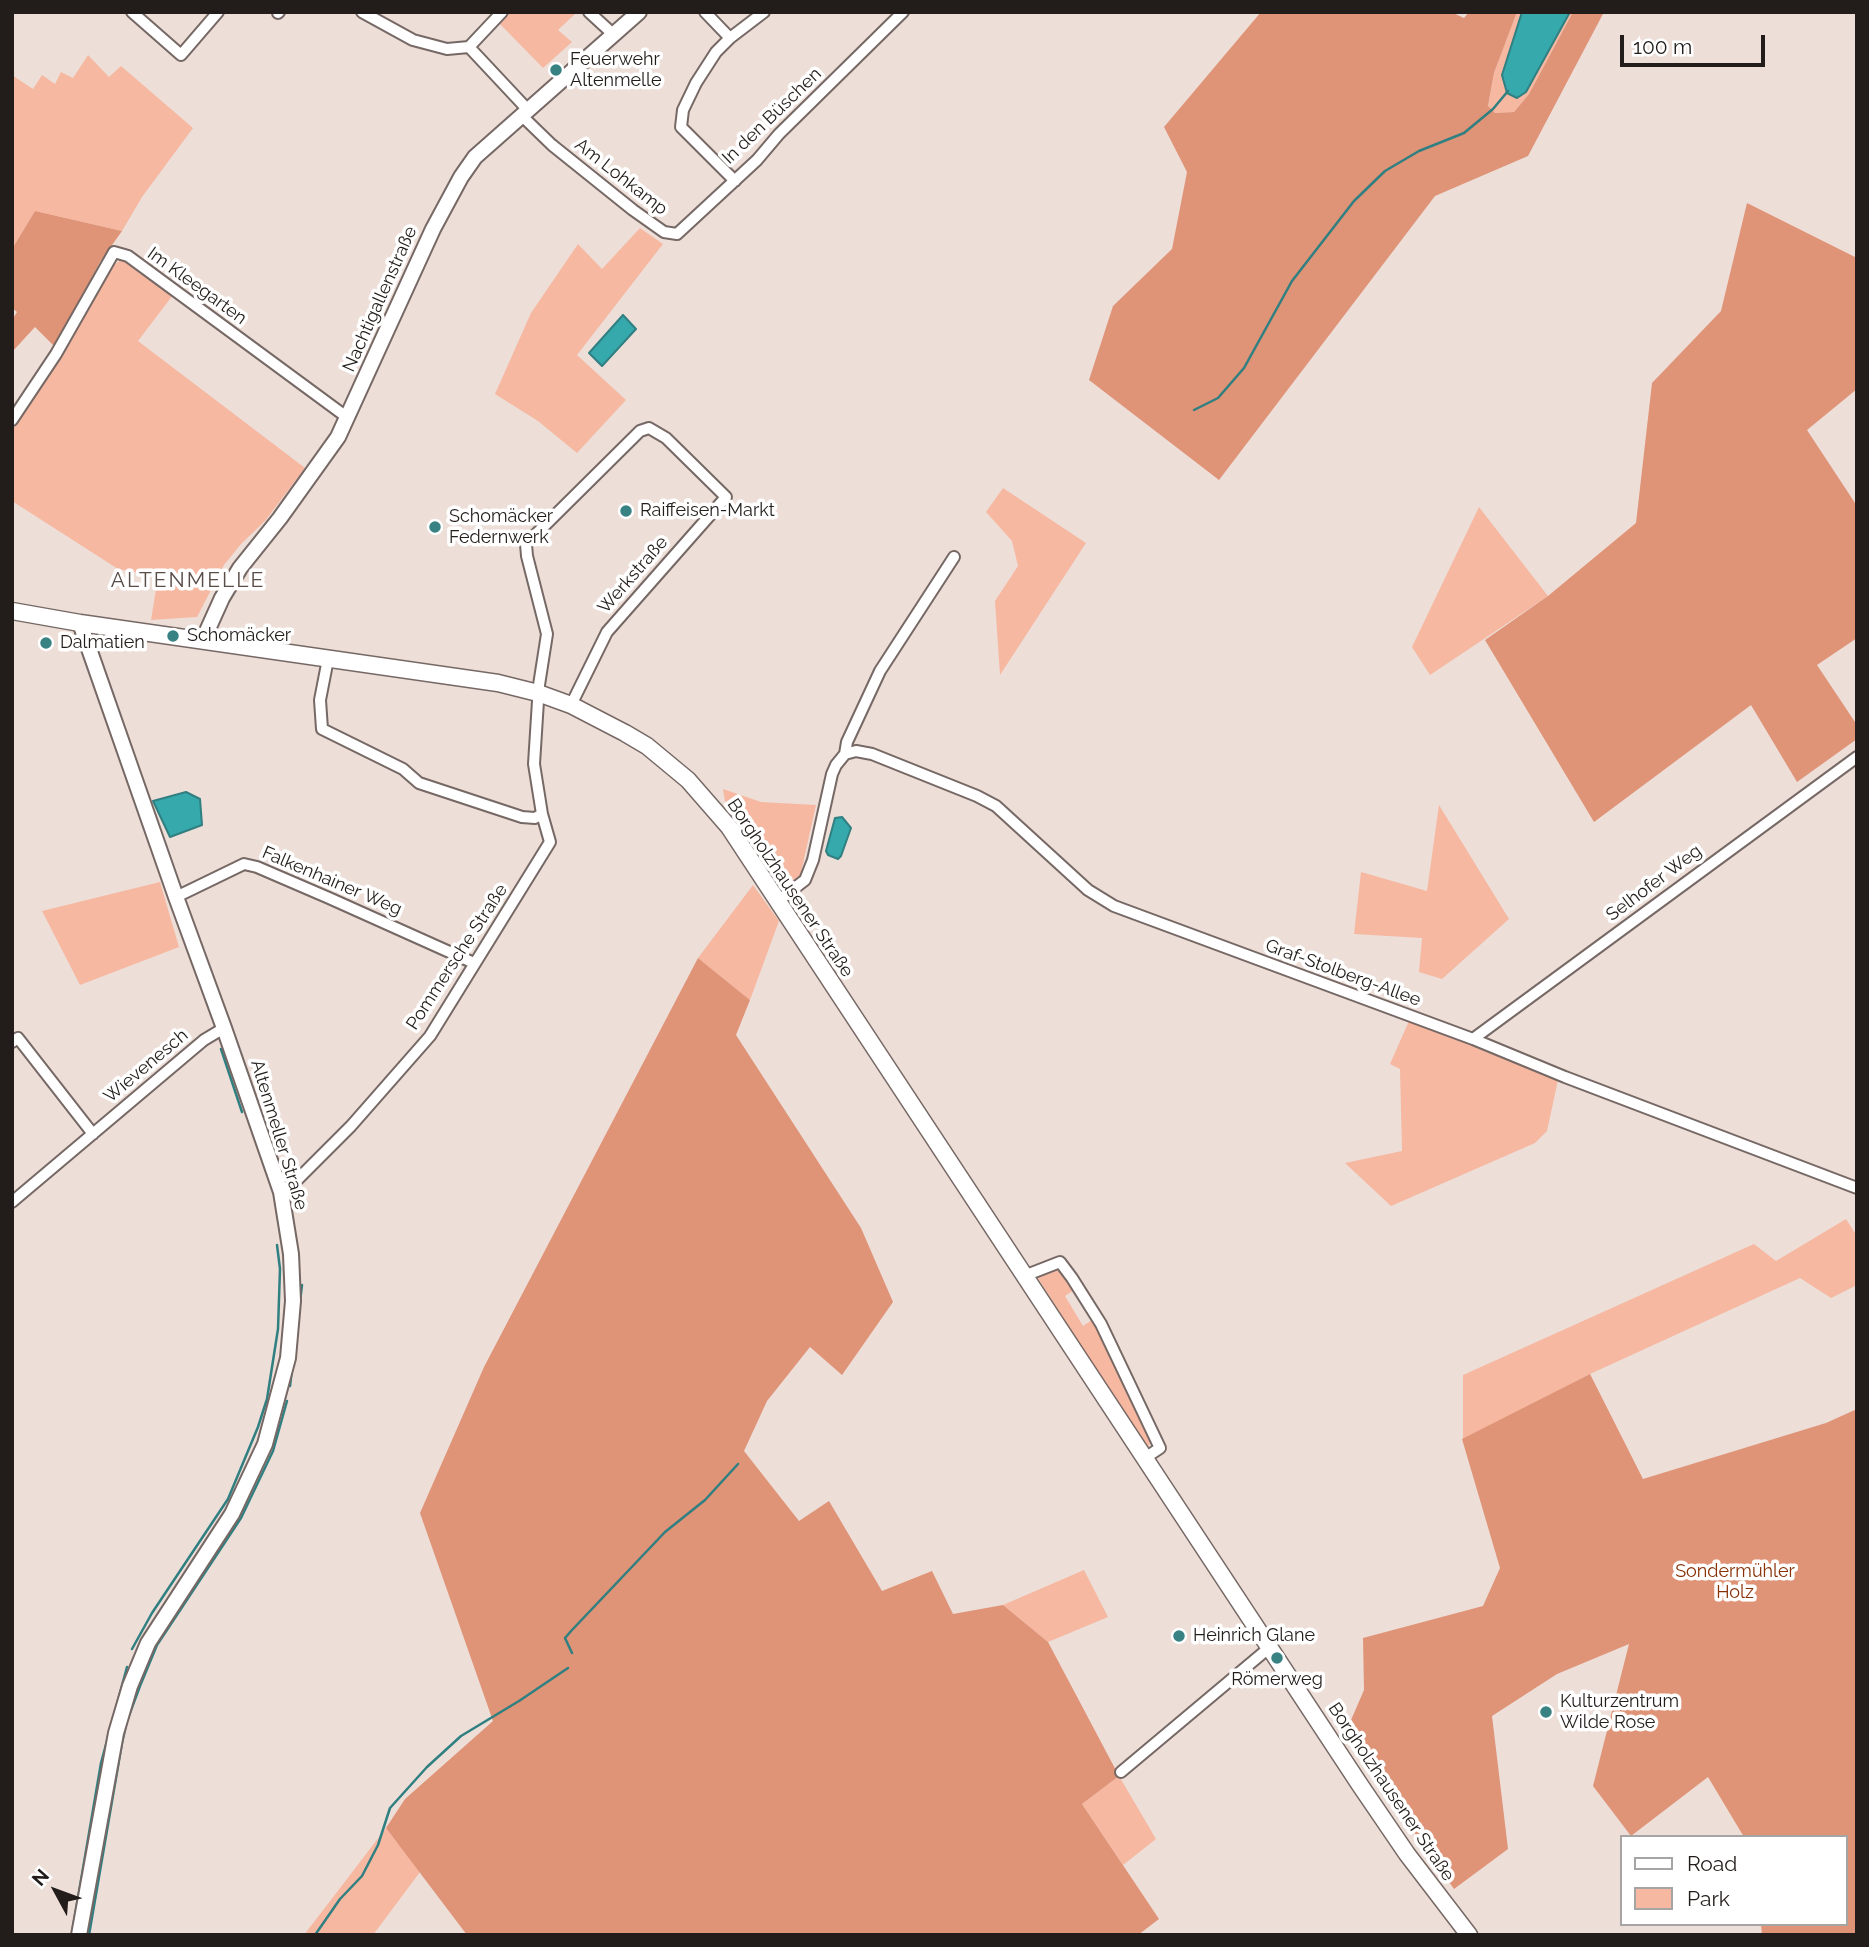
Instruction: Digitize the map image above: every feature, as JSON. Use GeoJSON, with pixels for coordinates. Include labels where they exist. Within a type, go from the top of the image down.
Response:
{"type":"FeatureCollection","features":[{"type":"Feature","properties":{"kind":"main road","name":"Borgholzhausener Straße"},"geometry":{"type":"LineString","coordinates":[[12,611],[328,660],[498,683],[571,705],[647,746],[688,780],[729,827],[1387,1826],[1468,1935]]}},
{"type":"Feature","properties":{"kind":"street"},"geometry":{"type":"LineString","coordinates":[[132,12],[181,55],[218,12]]}},
{"type":"Feature","properties":{"kind":"street"},"geometry":{"type":"LineString","coordinates":[[362,12],[413,40],[447,49],[469,47],[502,12]]}},
{"type":"Feature","properties":{"kind":"street"},"geometry":{"type":"LineString","coordinates":[[589,12],[614,35]]}},
{"type":"Feature","properties":{"kind":"street","name":"Nachtigallenstraße"},"geometry":{"type":"LineString","coordinates":[[202,640],[240,568],[338,437],[450,194],[475,157],[639,12]]}},
{"type":"Feature","properties":{"kind":"street"},"geometry":{"type":"LineString","coordinates":[[705,12],[730,38]]}},
{"type":"Feature","properties":{"kind":"street","name":"In den Büschen"},"geometry":{"type":"LineString","coordinates":[[764,12],[716,52],[683,110],[681,127],[735,181],[902,12]]}},
{"type":"Feature","properties":{"kind":"street"},"geometry":{"type":"LineString","coordinates":[[469,47],[524,112]]}},
{"type":"Feature","properties":{"kind":"street","name":"Am Lohkamp"},"geometry":{"type":"LineString","coordinates":[[524,112],[578,166],[664,232],[677,234],[735,181]]}},
{"type":"Feature","properties":{"kind":"street","name":"Im Kleegarten"},"geometry":{"type":"LineString","coordinates":[[12,419],[56,354],[114,252],[128,256],[348,418]]}},
{"type":"Feature","properties":{"kind":"street","name":"Werkstraße"},"geometry":{"type":"LineString","coordinates":[[526,544],[640,431],[649,428],[666,438],[726,497],[607,632],[571,705]]}},
{"type":"Feature","properties":{"kind":"street","name":"Pommersche Straße"},"geometry":{"type":"LineString","coordinates":[[281,1192],[293,1184],[351,1126],[414,1054],[445,1013],[550,842],[542,814],[534,764],[538,693],[547,634],[526,544]]}},
{"type":"Feature","properties":{"kind":"street"},"geometry":{"type":"LineString","coordinates":[[778,901],[805,880],[813,860],[832,774],[845,754],[847,742],[880,671],[954,557]]}},
{"type":"Feature","properties":{"kind":"street","name":"Altenmeller Straße"},"geometry":{"type":"LineString","coordinates":[[79,1935],[116,1733],[130,1686],[149,1643],[232,1514],[265,1444],[288,1358],[293,1301],[291,1254],[281,1192],[80,623]]}},
{"type":"Feature","properties":{"kind":"street"},"geometry":{"type":"LineString","coordinates":[[328,660],[320,699],[322,729],[403,769],[419,783],[522,817],[535,818],[542,814]]}},
{"type":"Feature","properties":{"kind":"street","name":"Graf-Stolberg-Allee"},"geometry":{"type":"LineString","coordinates":[[845,754],[856,751],[872,754],[996,806],[1088,890],[1114,906],[1473,1039],[1565,1077],[1857,1188]]}},
{"type":"Feature","properties":{"kind":"street","name":"Selhofer Weg"},"geometry":{"type":"LineString","coordinates":[[1473,1039],[1857,757]]}},
{"type":"Feature","properties":{"kind":"street","name":"Falkenhainer Weg"},"geometry":{"type":"LineString","coordinates":[[176,897],[244,864],[257,867],[474,963]]}},
{"type":"Feature","properties":{"kind":"street","name":"Wievenesch"},"geometry":{"type":"LineString","coordinates":[[12,1202],[204,1040],[224,1028]]}},
{"type":"Feature","properties":{"kind":"street"},"geometry":{"type":"LineString","coordinates":[[12,1042],[18,1038],[93,1134]]}},
{"type":"Feature","properties":{"kind":"street"},"geometry":{"type":"LineString","coordinates":[[1024,1276],[1060,1262],[1072,1278],[1101,1324],[1160,1448],[1145,1458]]}},
{"type":"Feature","properties":{"kind":"street"},"geometry":{"type":"LineString","coordinates":[[1121,1772],[1270,1647]]}},
{"type":"Feature","properties":{"kind":"green space"},"geometry":{"type":"Polygon","coordinates":[[[511,12],[574,12],[558,30],[572,42],[543,68],[500,24],[511,12]]]}},
{"type":"Feature","properties":{"kind":"green space"},"geometry":{"type":"Polygon","coordinates":[[[1261,12],[1451,12],[1464,18],[1469,12],[1517,12],[1494,73],[1488,106],[1495,113],[1514,112],[1529,94],[1573,12],[1604,12],[1528,156],[1435,196],[1219,480],[1089,380],[1113,306],[1172,249],[1187,172],[1164,127],[1261,12]]]}},
{"type":"Feature","properties":{"kind":"green space"},"geometry":{"type":"Polygon","coordinates":[[[1517,12],[1522,12],[1502,75],[1526,92],[1570,12],[1573,12],[1529,94],[1514,112],[1495,113],[1488,107],[1494,73],[1517,12]]]}},
{"type":"Feature","properties":{"kind":"green space"},"geometry":{"type":"Polygon","coordinates":[[[88,55],[109,77],[121,66],[193,128],[142,197],[122,231],[35,211],[12,249],[12,75],[33,89],[42,75],[55,84],[61,72],[73,78],[88,55]]]}},
{"type":"Feature","properties":{"kind":"green space"},"geometry":{"type":"Polygon","coordinates":[[[1747,203],[1857,258],[1857,389],[1807,430],[1857,506],[1857,638],[1817,665],[1857,725],[1857,739],[1797,782],[1751,705],[1594,822],[1485,640],[1548,596],[1636,523],[1652,383],[1721,311],[1747,203]]]}},
{"type":"Feature","properties":{"kind":"green space"},"geometry":{"type":"Polygon","coordinates":[[[35,211],[122,231],[100,262],[55,347],[35,327],[12,352],[12,320],[17,312],[12,308],[12,249],[35,211]]]}},
{"type":"Feature","properties":{"kind":"green space"},"geometry":{"type":"Polygon","coordinates":[[[640,228],[663,244],[577,355],[626,400],[577,453],[538,421],[495,394],[531,313],[578,244],[602,269],[640,228]]]}},
{"type":"Feature","properties":{"kind":"green space"},"geometry":{"type":"Polygon","coordinates":[[[123,258],[173,295],[138,341],[305,468],[265,521],[224,565],[197,617],[151,620],[158,577],[118,569],[12,501],[12,425],[31,400],[109,269],[123,258]]]}},
{"type":"Feature","properties":{"kind":"green space"},"geometry":{"type":"Polygon","coordinates":[[[1003,488],[1086,543],[1000,675],[995,601],[1018,566],[1012,541],[986,512],[1003,488]]]}},
{"type":"Feature","properties":{"kind":"green space"},"geometry":{"type":"Polygon","coordinates":[[[1479,507],[1548,596],[1430,675],[1412,647],[1479,507]]]}},
{"type":"Feature","properties":{"kind":"green space"},"geometry":{"type":"Polygon","coordinates":[[[723,789],[761,802],[816,805],[800,877],[785,886],[749,825],[725,801],[723,789]]]}},
{"type":"Feature","properties":{"kind":"green space"},"geometry":{"type":"Polygon","coordinates":[[[1439,805],[1509,919],[1442,979],[1419,972],[1422,938],[1354,934],[1361,872],[1427,891],[1439,805]]]}},
{"type":"Feature","properties":{"kind":"green space"},"geometry":{"type":"Polygon","coordinates":[[[160,882],[179,947],[80,985],[42,911],[160,882]]]}},
{"type":"Feature","properties":{"kind":"green space"},"geometry":{"type":"Polygon","coordinates":[[[753,885],[779,921],[750,1000],[698,958],[753,885]]]}},
{"type":"Feature","properties":{"kind":"green space"},"geometry":{"type":"Polygon","coordinates":[[[698,958],[750,1000],[736,1035],[861,1228],[893,1302],[842,1375],[810,1347],[767,1401],[744,1451],[799,1521],[829,1501],[882,1591],[932,1571],[953,1614],[1003,1605],[1048,1642],[1119,1776],[1082,1804],[1159,1919],[1138,1935],[467,1935],[386,1828],[405,1799],[493,1721],[420,1513],[484,1367],[698,958]]]}},
{"type":"Feature","properties":{"kind":"green space"},"geometry":{"type":"Polygon","coordinates":[[[1409,1021],[1558,1080],[1547,1131],[1535,1143],[1391,1206],[1345,1163],[1402,1151],[1400,1069],[1390,1064],[1409,1021]]]}},
{"type":"Feature","properties":{"kind":"green space"},"geometry":{"type":"Polygon","coordinates":[[[1846,1219],[1857,1236],[1857,1285],[1831,1298],[1800,1278],[1590,1374],[1463,1439],[1463,1375],[1754,1244],[1776,1261],[1846,1219]]]}},
{"type":"Feature","properties":{"kind":"green space"},"geometry":{"type":"Polygon","coordinates":[[[1048,1269],[1062,1272],[1074,1290],[1065,1296],[1083,1326],[1092,1320],[1151,1440],[1148,1448],[1143,1446],[1036,1275],[1048,1269]]]}},
{"type":"Feature","properties":{"kind":"green space","name":"Sondermühler Holz"},"geometry":{"type":"Polygon","coordinates":[[[1590,1374],[1643,1479],[1826,1423],[1857,1409],[1857,1935],[1762,1935],[1761,1926],[1848,1926],[1848,1835],[1743,1835],[1708,1777],[1630,1835],[1593,1786],[1629,1644],[1557,1674],[1492,1716],[1508,1849],[1454,1889],[1345,1734],[1364,1690],[1363,1638],[1483,1606],[1500,1568],[1462,1439],[1590,1374]]]}},
{"type":"Feature","properties":{"kind":"green space"},"geometry":{"type":"Polygon","coordinates":[[[1084,1570],[1108,1617],[1048,1642],[1003,1605],[1084,1570]]]}},
{"type":"Feature","properties":{"kind":"green space"},"geometry":{"type":"Polygon","coordinates":[[[1119,1776],[1156,1839],[1123,1865],[1082,1804],[1119,1776]]]}},
{"type":"Feature","properties":{"kind":"green space"},"geometry":{"type":"Polygon","coordinates":[[[386,1828],[420,1872],[373,1935],[304,1935],[386,1828]]]}},
{"type":"Feature","properties":{"kind":"water"},"geometry":{"type":"Polygon","coordinates":[[[1522,12],[1570,12],[1526,92],[1517,98],[1507,93],[1502,75],[1522,12]]]}},
{"type":"Feature","properties":{"kind":"water"},"geometry":{"type":"Polygon","coordinates":[[[623,315],[636,329],[602,366],[589,353],[623,315]]]}},
{"type":"Feature","properties":{"kind":"water"},"geometry":{"type":"Polygon","coordinates":[[[186,792],[200,799],[202,825],[170,837],[153,801],[186,792]]]}},
{"type":"Feature","properties":{"kind":"water"},"geometry":{"type":"Polygon","coordinates":[[[842,817],[851,828],[838,859],[828,855],[826,851],[835,818],[842,817]]]}},
{"type":"Feature","properties":{"kind":"waterway"},"geometry":{"type":"LineString","coordinates":[[1194,410],[1218,398],[1244,368],[1292,281],[1354,201],[1385,171],[1419,151],[1464,133],[1493,109],[1508,91]]}},
{"type":"Feature","properties":{"kind":"waterway"},"geometry":{"type":"LineString","coordinates":[[221,1049],[242,1112]]}},
{"type":"Feature","properties":{"kind":"waterway"},"geometry":{"type":"LineString","coordinates":[[132,1649],[152,1613],[228,1499],[258,1427],[267,1399],[278,1329],[280,1269],[277,1245]]}},
{"type":"Feature","properties":{"kind":"waterway"},"geometry":{"type":"LineString","coordinates":[[290,1386],[302,1285]]}},
{"type":"Feature","properties":{"kind":"waterway"},"geometry":{"type":"LineString","coordinates":[[89,1935],[127,1721],[157,1645],[241,1518],[273,1451],[287,1401]]}},
{"type":"Feature","properties":{"kind":"waterway"},"geometry":{"type":"LineString","coordinates":[[572,1653],[565,1638],[572,1630],[665,1532],[705,1500],[738,1464]]}},
{"type":"Feature","properties":{"kind":"waterway"},"geometry":{"type":"LineString","coordinates":[[73,1927],[101,1763],[127,1667]]}},
{"type":"Feature","properties":{"kind":"waterway"},"geometry":{"type":"LineString","coordinates":[[315,1935],[340,1899],[362,1876],[378,1845],[390,1808],[427,1767],[461,1736],[568,1668]]}},
{"type":"Feature","properties":{"kind":"place","name":"Feuerwehr Altenmelle"},"geometry":{"type":"Point","coordinates":[556,70]}},
{"type":"Feature","properties":{"kind":"place","name":"Raiffeisen-Markt"},"geometry":{"type":"Point","coordinates":[626,511]}},
{"type":"Feature","properties":{"kind":"place","name":"Schomäcker Federnwerk"},"geometry":{"type":"Point","coordinates":[435,527]}},
{"type":"Feature","properties":{"kind":"place","name":"Schomäcker"},"geometry":{"type":"Point","coordinates":[173,636]}},
{"type":"Feature","properties":{"kind":"place","name":"Dalmatien"},"geometry":{"type":"Point","coordinates":[46,643]}},
{"type":"Feature","properties":{"kind":"place","name":"Heinrich Glane"},"geometry":{"type":"Point","coordinates":[1179,1636]}},
{"type":"Feature","properties":{"kind":"place","name":"Römerweg"},"geometry":{"type":"Point","coordinates":[1277,1658]}},
{"type":"Feature","properties":{"kind":"place","name":"Kulturzentrum Wilde Rose"},"geometry":{"type":"Point","coordinates":[1546,1712]}},
{"type":"Feature","properties":{"kind":"district","name":"ALTENMELLE"},"geometry":{"type":"Point","coordinates":[188,581]}}]}
